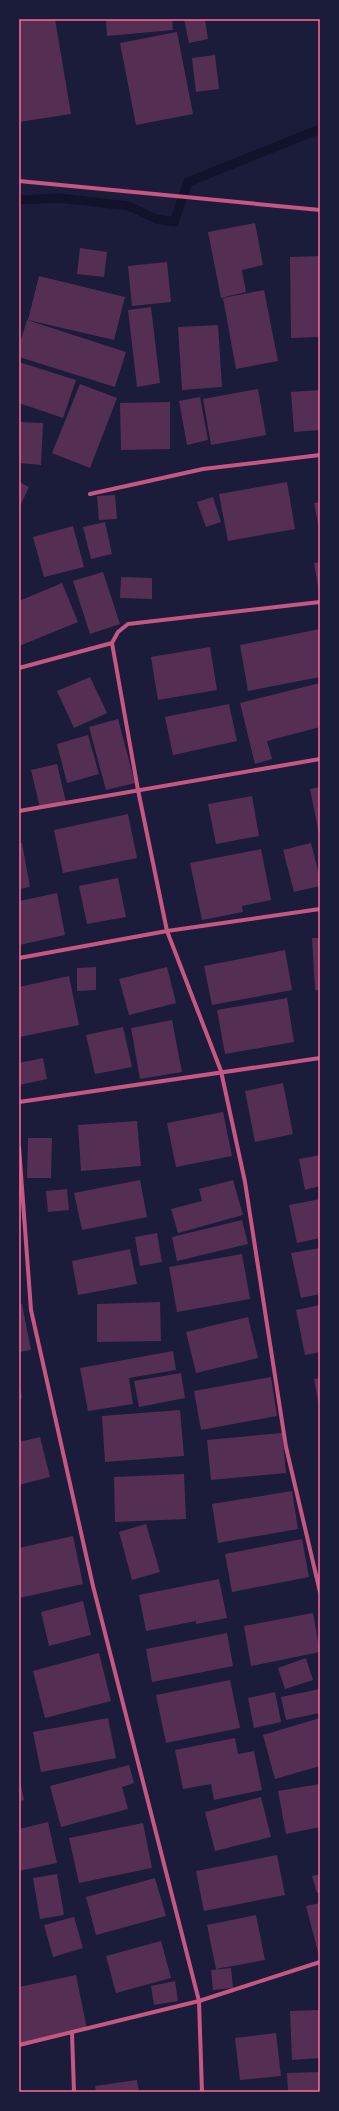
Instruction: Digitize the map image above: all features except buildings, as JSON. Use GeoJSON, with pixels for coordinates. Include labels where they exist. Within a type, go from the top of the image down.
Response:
{"type":"FeatureCollection","features":[{"type":"Feature","properties":{"kind":"street"},"geometry":{"type":"LineString","coordinates":[[19,181],[320,210]]}},
{"type":"Feature","properties":{"kind":"street"},"geometry":{"type":"LineString","coordinates":[[90,494],[203,469],[320,455]]}},
{"type":"Feature","properties":{"kind":"street"},"geometry":{"type":"LineString","coordinates":[[320,602],[128,624],[118,632],[112,643],[138,790],[167,931],[221,1071],[245,1182],[286,1447],[320,1592]]}},
{"type":"Feature","properties":{"kind":"street"},"geometry":{"type":"LineString","coordinates":[[19,668],[112,643]]}},
{"type":"Feature","properties":{"kind":"street"},"geometry":{"type":"LineString","coordinates":[[19,811],[320,759]]}},
{"type":"Feature","properties":{"kind":"street"},"geometry":{"type":"LineString","coordinates":[[19,958],[167,931],[320,909]]}},
{"type":"Feature","properties":{"kind":"street"},"geometry":{"type":"LineString","coordinates":[[19,1102],[221,1071],[320,1058]]}},
{"type":"Feature","properties":{"kind":"street"},"geometry":{"type":"LineString","coordinates":[[19,1147],[31,1310],[93,1586],[199,2001],[202,2092]]}},
{"type":"Feature","properties":{"kind":"street"},"geometry":{"type":"LineString","coordinates":[[19,2045],[199,2001],[320,1962]]}},
{"type":"Feature","properties":{"kind":"street"},"geometry":{"type":"LineString","coordinates":[[72,2033],[74,2092]]}},
{"type":"Feature","properties":{"kind":"waterway"},"geometry":{"type":"LineString","coordinates":[[19,200],[59,198],[129,206],[156,219],[174,222],[188,182],[320,129]]}}]}
